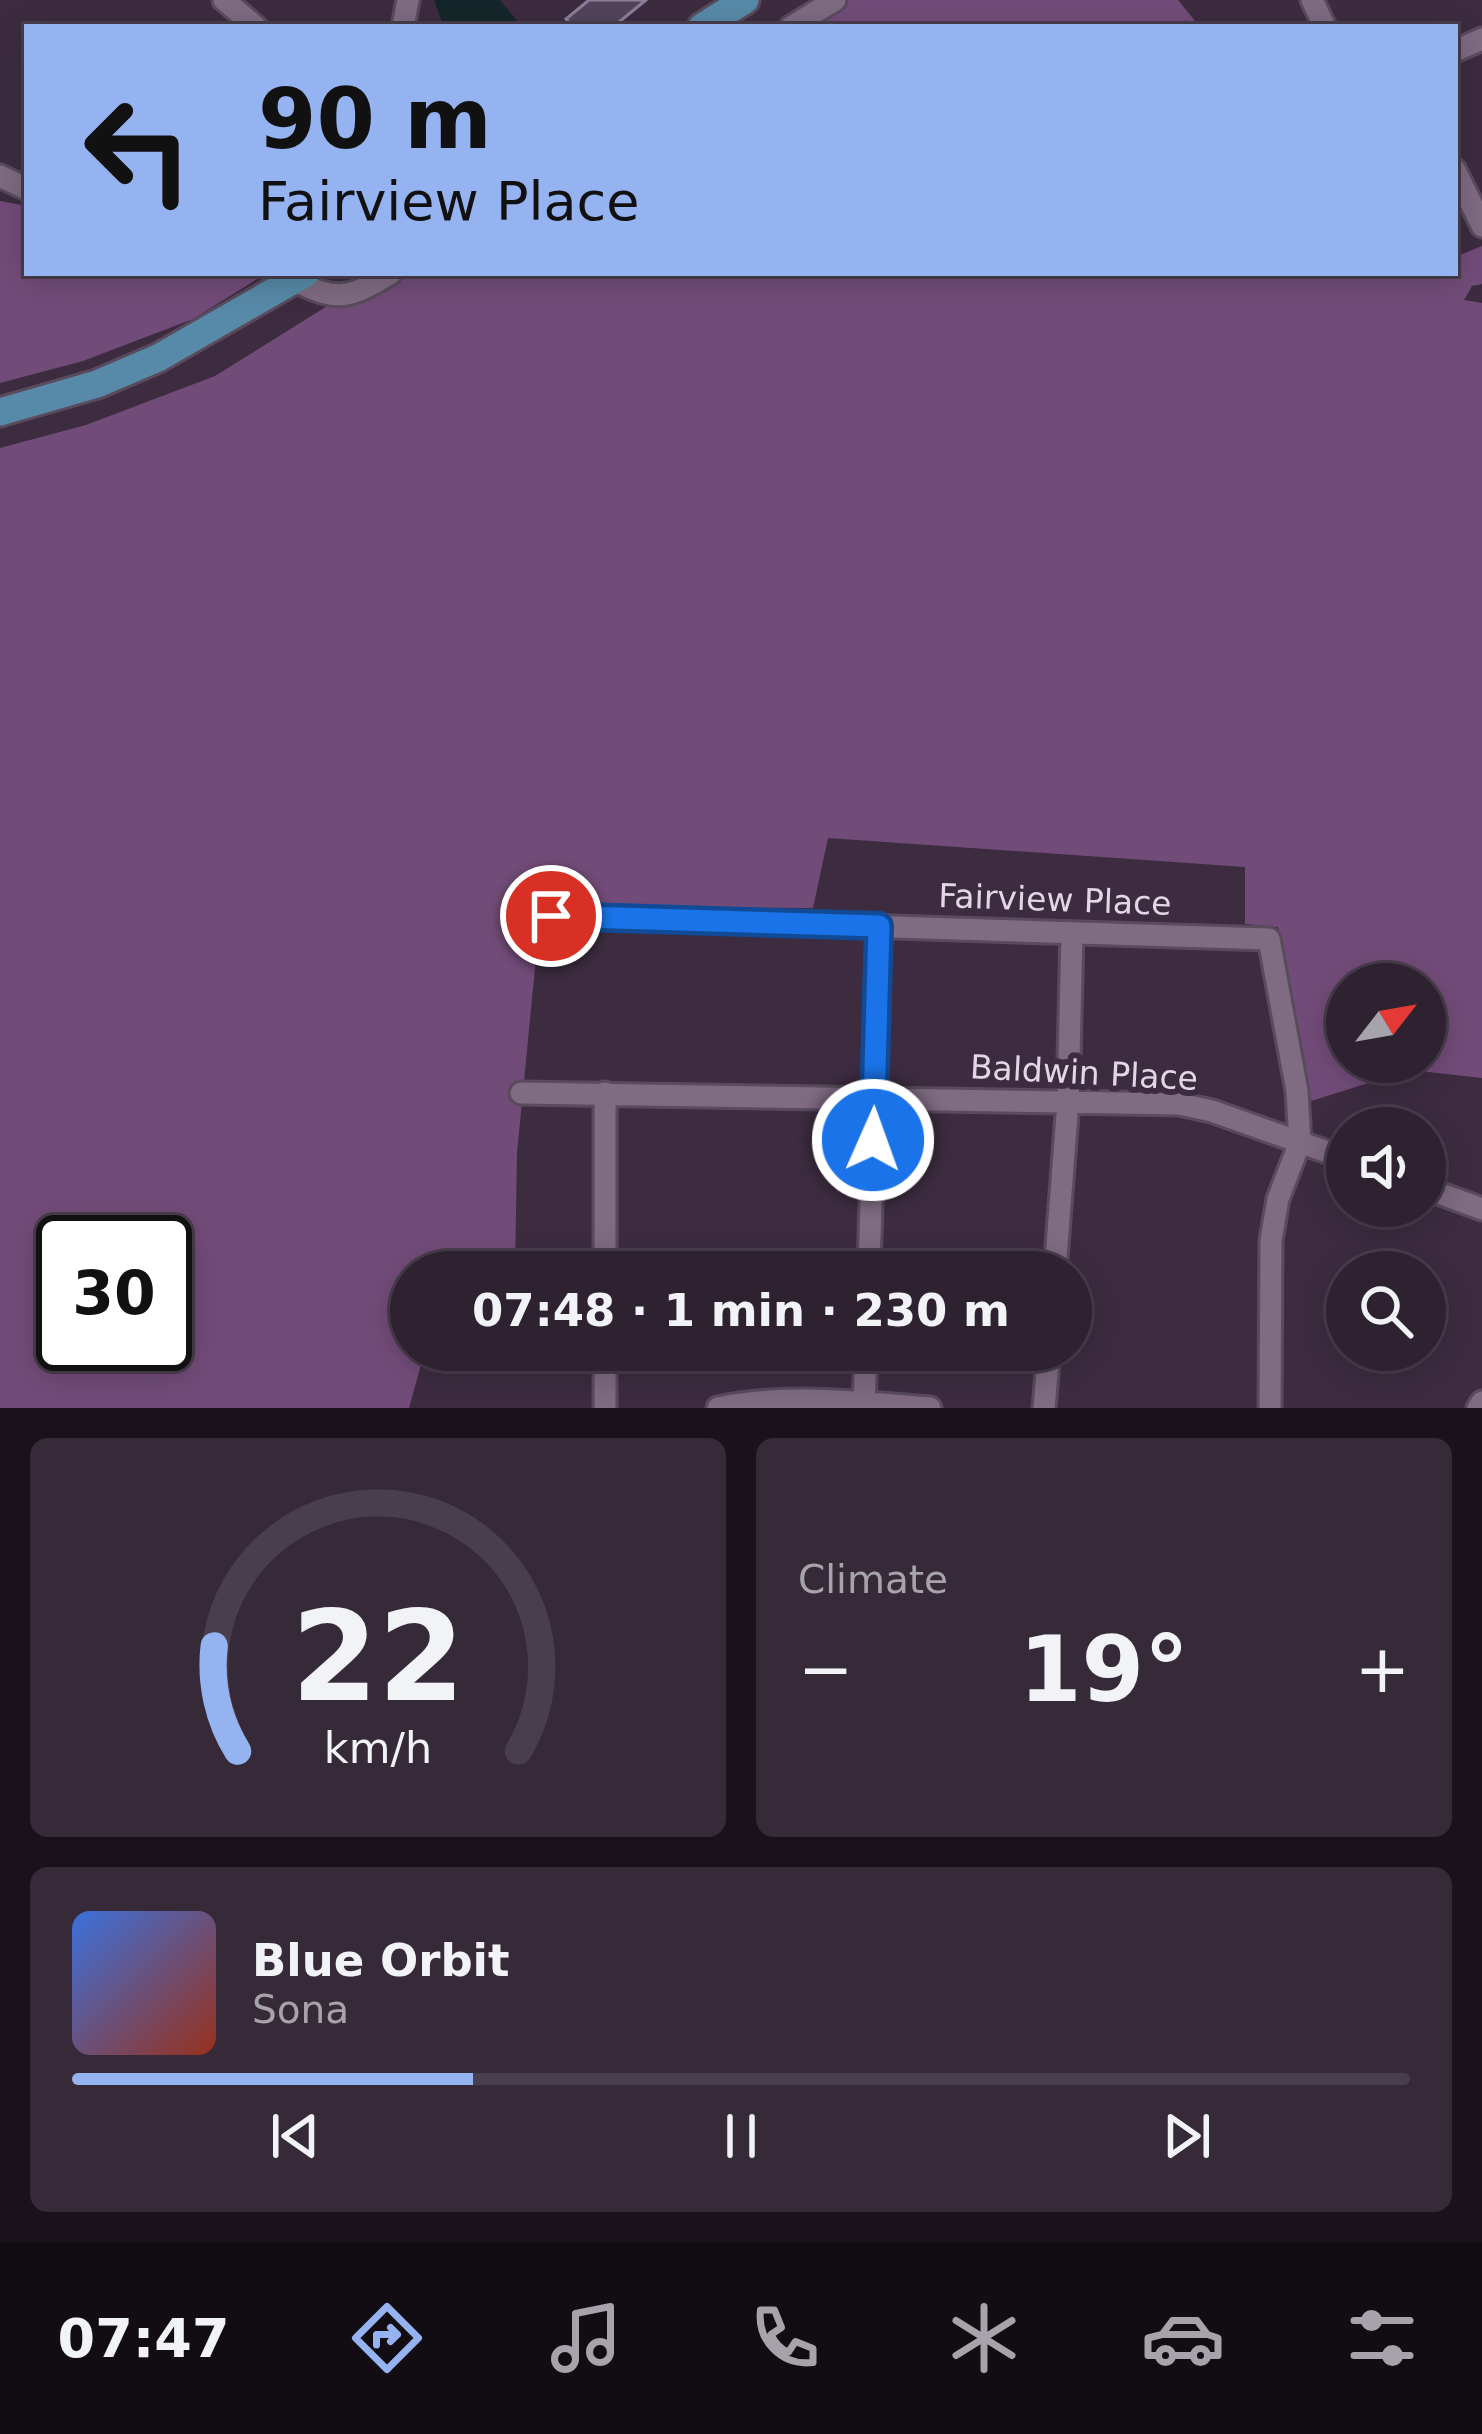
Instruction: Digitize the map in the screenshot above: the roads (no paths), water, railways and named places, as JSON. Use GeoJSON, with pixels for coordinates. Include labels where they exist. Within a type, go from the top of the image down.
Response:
{"type":"FeatureCollection","features":[{"type":"Feature","properties":{"kind":"main road"},"geometry":{"type":"LineString","coordinates":[[707,24],[745,0]]}},
{"type":"Feature","properties":{"kind":"main road"},"geometry":{"type":"LineString","coordinates":[[0,412],[97,383],[158,358],[300,277]]}},
{"type":"Feature","properties":{"kind":"street"},"geometry":{"type":"LineString","coordinates":[[224,0],[252,24]]}},
{"type":"Feature","properties":{"kind":"street"},"geometry":{"type":"LineString","coordinates":[[796,24],[835,0]]}},
{"type":"Feature","properties":{"kind":"street"},"geometry":{"type":"LineString","coordinates":[[1458,176],[1482,226]]}},
{"type":"Feature","properties":{"kind":"street"},"geometry":{"type":"LineString","coordinates":[[300,277],[322,294],[353,296],[386,276]]}},
{"type":"Feature","properties":{"kind":"street","name":"Fairview Place"},"geometry":{"type":"LineString","coordinates":[[551,916],[1269,939],[1297,1091],[1300,1142]]}},
{"type":"Feature","properties":{"kind":"street"},"geometry":{"type":"LineString","coordinates":[[870,1251],[879,926]]}},
{"type":"Feature","properties":{"kind":"street"},"geometry":{"type":"LineString","coordinates":[[1057,1251],[1068,1101],[1072,933]]}},
{"type":"Feature","properties":{"kind":"street","name":"Baldwin Place"},"geometry":{"type":"LineString","coordinates":[[521,1093],[874,1096],[1197,1107],[1326,1152]]}},
{"type":"Feature","properties":{"kind":"street"},"geometry":{"type":"LineString","coordinates":[[604,1093],[605,1251]]}},
{"type":"Feature","properties":{"kind":"street"},"geometry":{"type":"LineString","coordinates":[[1270,1408],[1271,1240],[1278,1199],[1300,1142]]}},
{"type":"Feature","properties":{"kind":"street"},"geometry":{"type":"LineString","coordinates":[[1446,1196],[1482,1209]]}},
{"type":"Feature","properties":{"kind":"street"},"geometry":{"type":"LineString","coordinates":[[605,1371],[605,1408]]}},
{"type":"Feature","properties":{"kind":"street"},"geometry":{"type":"LineString","coordinates":[[864,1405],[865,1371]]}},
{"type":"Feature","properties":{"kind":"street"},"geometry":{"type":"LineString","coordinates":[[1044,1408],[1047,1371]]}},
{"type":"Feature","properties":{"kind":"street"},"geometry":{"type":"LineString","coordinates":[[718,1408],[741,1403],[930,1408]]}}]}
